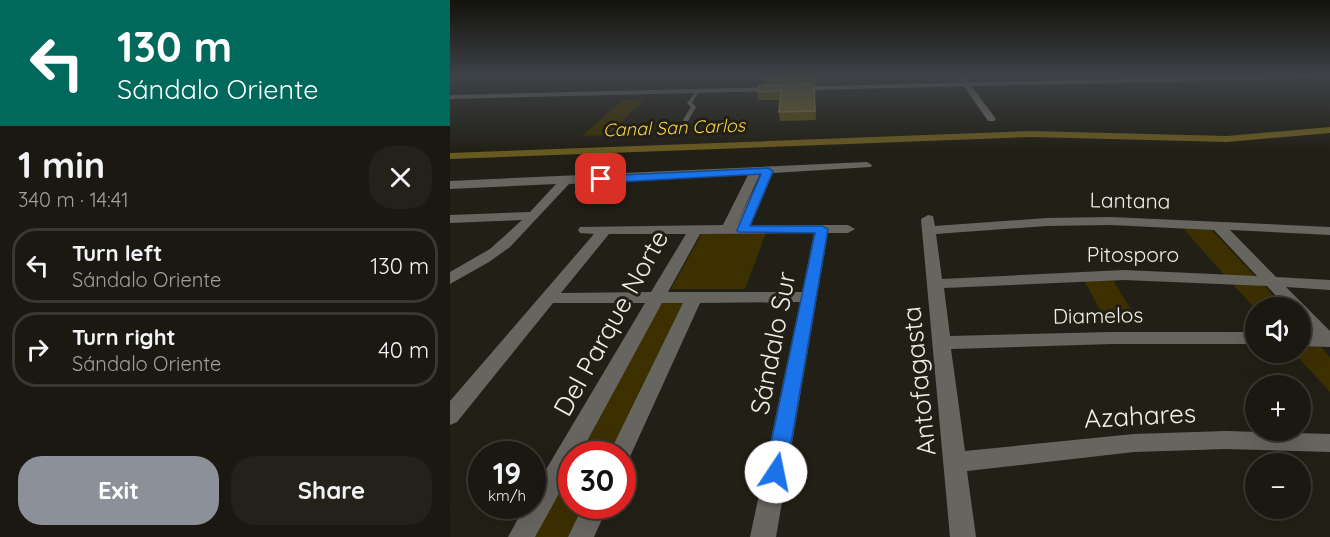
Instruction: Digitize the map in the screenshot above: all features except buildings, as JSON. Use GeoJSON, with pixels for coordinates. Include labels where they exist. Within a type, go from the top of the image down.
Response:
{"type":"FeatureCollection","features":[{"type":"Feature","properties":{"kind":"street"},"geometry":{"type":"LineString","coordinates":[[978,101],[991,119]]}},
{"type":"Feature","properties":{"kind":"street"},"geometry":{"type":"LineString","coordinates":[[450,184],[565,181],[867,165]]}},
{"type":"Feature","properties":{"kind":"street"},"geometry":{"type":"LineString","coordinates":[[743,230],[768,171]]}},
{"type":"Feature","properties":{"kind":"street"},"geometry":{"type":"LineString","coordinates":[[728,230],[755,172]]}},
{"type":"Feature","properties":{"kind":"street"},"geometry":{"type":"LineString","coordinates":[[450,279],[457,268],[494,253],[565,181]]}},
{"type":"Feature","properties":{"kind":"street"},"geometry":{"type":"LineString","coordinates":[[452,220],[533,216]]}},
{"type":"Feature","properties":{"kind":"street","name":"Lantana"},"geometry":{"type":"LineString","coordinates":[[929,224],[1070,221],[1330,231]]}},
{"type":"Feature","properties":{"kind":"street","name":"Antofagasta"},"geometry":{"type":"LineString","coordinates":[[929,224],[963,537]]}},
{"type":"Feature","properties":{"kind":"street"},"geometry":{"type":"LineString","coordinates":[[1217,225],[1286,297]]}},
{"type":"Feature","properties":{"kind":"street","name":"Sándalo Sur"},"geometry":{"type":"LineString","coordinates":[[763,537],[822,229]]}},
{"type":"Feature","properties":{"kind":"street"},"geometry":{"type":"LineString","coordinates":[[585,230],[848,229]]}},
{"type":"Feature","properties":{"kind":"street"},"geometry":{"type":"LineString","coordinates":[[450,416],[605,230]]}},
{"type":"Feature","properties":{"kind":"street","name":"Del Parque Norte"},"geometry":{"type":"LineString","coordinates":[[521,537],[694,230]]}},
{"type":"Feature","properties":{"kind":"street","name":"Pitosporo"},"geometry":{"type":"LineString","coordinates":[[935,284],[1106,275],[1186,276],[1330,285]]}},
{"type":"Feature","properties":{"kind":"street"},"geometry":{"type":"LineString","coordinates":[[626,441],[694,297]]}},
{"type":"Feature","properties":{"kind":"street"},"geometry":{"type":"LineString","coordinates":[[548,298],[809,297]]}},
{"type":"Feature","properties":{"kind":"street"},"geometry":{"type":"LineString","coordinates":[[1311,323],[1330,341]]}},
{"type":"Feature","properties":{"kind":"street","name":"Diamelos"},"geometry":{"type":"LineString","coordinates":[[942,343],[1112,338],[1245,339]]}},
{"type":"Feature","properties":{"kind":"street"},"geometry":{"type":"LineString","coordinates":[[1311,340],[1330,341]]}},
{"type":"Feature","properties":{"kind":"street","name":"Azahares"},"geometry":{"type":"LineString","coordinates":[[955,462],[1134,443],[1226,440],[1330,443]]}},
{"type":"Feature","properties":{"kind":"street"},"geometry":{"type":"LineString","coordinates":[[581,537],[590,519]]}},
{"type":"Feature","properties":{"kind":"lane"},"geometry":{"type":"LineString","coordinates":[[686,120],[694,107],[689,103],[690,101]]}},
{"type":"Feature","properties":{"kind":"shaded area"},"geometry":{"type":"Polygon","coordinates":[[[621,101],[642,101],[608,135],[582,136],[621,101]]]}},
{"type":"Feature","properties":{"kind":"shaded area"},"geometry":{"type":"Polygon","coordinates":[[[1181,226],[1209,227],[1275,297],[1245,298],[1181,226]]]}},
{"type":"Feature","properties":{"kind":"shaded area"},"geometry":{"type":"Polygon","coordinates":[[[702,233],[766,233],[745,289],[671,289],[702,233]]]}},
{"type":"Feature","properties":{"kind":"shaded area"},"geometry":{"type":"Polygon","coordinates":[[[1084,280],[1113,280],[1137,320],[1105,320],[1084,280]]]}},
{"type":"Feature","properties":{"kind":"shaded area"},"geometry":{"type":"Polygon","coordinates":[[[660,300],[690,300],[621,441],[580,441],[660,300]]]}},
{"type":"Feature","properties":{"kind":"shaded area"},"geometry":{"type":"Polygon","coordinates":[[[1311,336],[1330,357],[1330,392],[1303,363],[1311,363],[1311,336]]]}},
{"type":"Feature","properties":{"kind":"shaded area"},"geometry":{"type":"Polygon","coordinates":[[[558,481],[558,519],[584,519],[575,537],[527,537],[537,519],[546,519],[546,503],[558,481]]]}},
{"type":"Feature","properties":{"kind":"waterway","name":"Canal San Carlos"},"geometry":{"type":"LineString","coordinates":[[450,156],[1032,134],[1227,139],[1330,130]]}},
{"type":"Feature","properties":{"kind":"route"},"geometry":{"type":"LineString","coordinates":[[601,179],[768,171],[743,230],[822,229],[776,472]]}}]}
